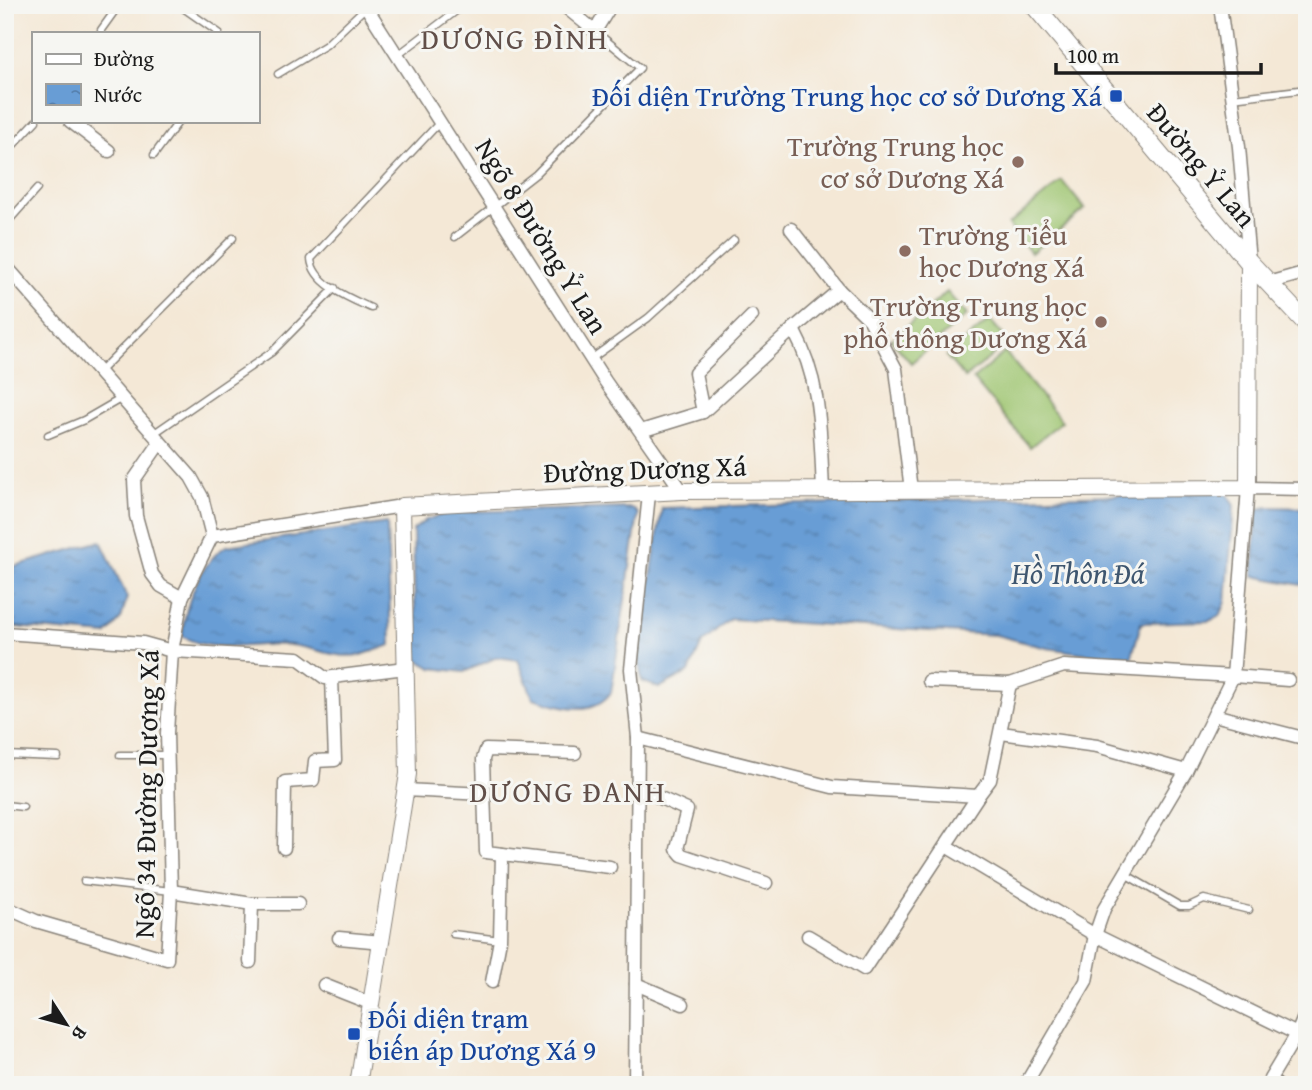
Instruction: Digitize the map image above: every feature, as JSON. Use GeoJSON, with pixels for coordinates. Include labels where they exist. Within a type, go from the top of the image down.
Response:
{"type":"FeatureCollection","features":[{"type":"Feature","properties":{"kind":"main road","name":"Đường Ỷ Lan"},"geometry":{"type":"LineString","coordinates":[[1034,5],[1250,262],[1307,324]]}},
{"type":"Feature","properties":{"kind":"street"},"geometry":{"type":"LineString","coordinates":[[563,5],[595,31],[611,5]]}},
{"type":"Feature","properties":{"kind":"street"},"geometry":{"type":"LineString","coordinates":[[1025,1085],[1086,981],[1095,935],[1104,909],[1186,771],[1233,676],[1248,488],[1243,369],[1250,262],[1233,98],[1220,5]]}},
{"type":"Feature","properties":{"kind":"street","name":"Ngõ 8 Đường Ỷ Lan"},"geometry":{"type":"LineString","coordinates":[[366,6],[591,359],[682,491]]}},
{"type":"Feature","properties":{"kind":"street"},"geometry":{"type":"LineString","coordinates":[[71,122],[109,150]]}},
{"type":"Feature","properties":{"kind":"street"},"geometry":{"type":"LineString","coordinates":[[791,229],[839,290],[870,320],[896,369],[911,490]]}},
{"type":"Feature","properties":{"kind":"street"},"geometry":{"type":"LineString","coordinates":[[5,265],[191,477],[202,497],[212,536],[402,506],[405,790],[358,1085]]}},
{"type":"Feature","properties":{"kind":"street"},"geometry":{"type":"LineString","coordinates":[[1268,283],[1307,272]]}},
{"type":"Feature","properties":{"kind":"street"},"geometry":{"type":"LineString","coordinates":[[641,431],[704,412],[839,290]]}},
{"type":"Feature","properties":{"kind":"street"},"geometry":{"type":"LineString","coordinates":[[704,412],[695,373],[752,316]]}},
{"type":"Feature","properties":{"kind":"street"},"geometry":{"type":"LineString","coordinates":[[793,329],[806,354],[816,383],[824,491]]}},
{"type":"Feature","properties":{"kind":"street"},"geometry":{"type":"LineString","coordinates":[[155,439],[134,480],[136,516],[152,574],[161,586],[182,598]]}},
{"type":"Feature","properties":{"kind":"street"},"geometry":{"type":"LineString","coordinates":[[1248,488],[1307,489]]}},
{"type":"Feature","properties":{"kind":"street","name":"Đường Dương Xá"},"geometry":{"type":"LineString","coordinates":[[402,506],[682,491],[1248,488]]}},
{"type":"Feature","properties":{"kind":"street"},"geometry":{"type":"LineString","coordinates":[[635,1085],[638,738],[631,669],[649,494]]}},
{"type":"Feature","properties":{"kind":"street","name":"Ngõ 34 Đường Dương Xá"},"geometry":{"type":"LineString","coordinates":[[5,907],[36,921],[167,959],[171,891],[168,755],[172,651],[182,598],[212,536]]}},
{"type":"Feature","properties":{"kind":"street"},"geometry":{"type":"LineString","coordinates":[[5,633],[143,643],[172,651],[298,658],[304,659],[325,678],[405,665]]}},
{"type":"Feature","properties":{"kind":"street"},"geometry":{"type":"LineString","coordinates":[[929,681],[1010,684],[1064,666],[1288,680]]}},
{"type":"Feature","properties":{"kind":"street"},"geometry":{"type":"LineString","coordinates":[[284,848],[285,782],[313,780],[315,761],[335,760],[332,678]]}},
{"type":"Feature","properties":{"kind":"street"},"geometry":{"type":"LineString","coordinates":[[808,936],[864,969],[990,779],[1010,684]]}},
{"type":"Feature","properties":{"kind":"street"},"geometry":{"type":"LineString","coordinates":[[1214,715],[1307,739]]}},
{"type":"Feature","properties":{"kind":"street"},"geometry":{"type":"LineString","coordinates":[[1001,733],[1097,746],[1186,771]]}},
{"type":"Feature","properties":{"kind":"street"},"geometry":{"type":"LineString","coordinates":[[638,738],[832,787],[978,796]]}},
{"type":"Feature","properties":{"kind":"street"},"geometry":{"type":"LineString","coordinates":[[575,753],[486,750],[483,759],[486,852],[611,867]]}},
{"type":"Feature","properties":{"kind":"street"},"geometry":{"type":"LineString","coordinates":[[638,788],[687,810],[677,849],[682,855],[766,883]]}},
{"type":"Feature","properties":{"kind":"street"},"geometry":{"type":"LineString","coordinates":[[405,790],[484,794]]}},
{"type":"Feature","properties":{"kind":"street"},"geometry":{"type":"LineString","coordinates":[[946,846],[1095,935],[1297,1034]]}},
{"type":"Feature","properties":{"kind":"street"},"geometry":{"type":"LineString","coordinates":[[492,982],[500,940],[502,854]]}},
{"type":"Feature","properties":{"kind":"street"},"geometry":{"type":"LineString","coordinates":[[171,891],[252,904],[298,905]]}},
{"type":"Feature","properties":{"kind":"street"},"geometry":{"type":"LineString","coordinates":[[250,962],[252,904]]}},
{"type":"Feature","properties":{"kind":"street"},"geometry":{"type":"LineString","coordinates":[[339,938],[382,942]]}},
{"type":"Feature","properties":{"kind":"street"},"geometry":{"type":"LineString","coordinates":[[636,984],[683,1004]]}},
{"type":"Feature","properties":{"kind":"street"},"geometry":{"type":"LineString","coordinates":[[324,985],[372,1004]]}},
{"type":"Feature","properties":{"kind":"street"},"geometry":{"type":"LineString","coordinates":[[1271,1083],[1307,1010]]}},
{"type":"Feature","properties":{"kind":"lane"},"geometry":{"type":"LineString","coordinates":[[101,30],[119,5]]}},
{"type":"Feature","properties":{"kind":"lane"},"geometry":{"type":"LineString","coordinates":[[179,5],[218,32]]}},
{"type":"Feature","properties":{"kind":"lane"},"geometry":{"type":"LineString","coordinates":[[398,55],[464,5]]}},
{"type":"Feature","properties":{"kind":"lane"},"geometry":{"type":"LineString","coordinates":[[278,74],[326,45],[366,6]]}},
{"type":"Feature","properties":{"kind":"lane"},"geometry":{"type":"LineString","coordinates":[[455,237],[493,204],[536,174],[640,68],[595,31]]}},
{"type":"Feature","properties":{"kind":"lane"},"geometry":{"type":"LineString","coordinates":[[1233,98],[1307,89]]}},
{"type":"Feature","properties":{"kind":"lane"},"geometry":{"type":"LineString","coordinates":[[5,155],[35,122]]}},
{"type":"Feature","properties":{"kind":"lane"},"geometry":{"type":"LineString","coordinates":[[154,155],[177,122]]}},
{"type":"Feature","properties":{"kind":"lane"},"geometry":{"type":"LineString","coordinates":[[371,308],[335,289],[312,267],[311,259],[440,122]]}},
{"type":"Feature","properties":{"kind":"lane"},"geometry":{"type":"LineString","coordinates":[[5,225],[37,189]]}},
{"type":"Feature","properties":{"kind":"lane"},"geometry":{"type":"LineString","coordinates":[[100,371],[233,238]]}},
{"type":"Feature","properties":{"kind":"lane"},"geometry":{"type":"LineString","coordinates":[[591,359],[648,318],[734,240]]}},
{"type":"Feature","properties":{"kind":"lane"},"geometry":{"type":"LineString","coordinates":[[155,439],[265,358],[335,289]]}},
{"type":"Feature","properties":{"kind":"lane"},"geometry":{"type":"LineString","coordinates":[[48,435],[84,420],[122,398]]}},
{"type":"Feature","properties":{"kind":"lane"},"geometry":{"type":"LineString","coordinates":[[5,755],[58,757]]}},
{"type":"Feature","properties":{"kind":"lane"},"geometry":{"type":"LineString","coordinates":[[120,755],[168,755]]}},
{"type":"Feature","properties":{"kind":"lane"},"geometry":{"type":"LineString","coordinates":[[5,805],[23,807]]}},
{"type":"Feature","properties":{"kind":"lane"},"geometry":{"type":"LineString","coordinates":[[1125,874],[1180,906],[1189,906],[1204,899],[1249,910]]}},
{"type":"Feature","properties":{"kind":"lane"},"geometry":{"type":"LineString","coordinates":[[84,881],[171,891]]}},
{"type":"Feature","properties":{"kind":"lane"},"geometry":{"type":"LineString","coordinates":[[453,933],[500,940]]}},
{"type":"Feature","properties":{"kind":"green space"},"geometry":{"type":"Polygon","coordinates":[[[1062,181],[1085,209],[1031,253],[1008,225],[1062,181]]]}},
{"type":"Feature","properties":{"kind":"green space"},"geometry":{"type":"Polygon","coordinates":[[[947,292],[967,315],[911,363],[891,340],[947,292]]]}},
{"type":"Feature","properties":{"kind":"green space"},"geometry":{"type":"Polygon","coordinates":[[[990,320],[1009,342],[965,378],[946,356],[990,320]]]}},
{"type":"Feature","properties":{"kind":"green space"},"geometry":{"type":"Polygon","coordinates":[[[1005,352],[1062,421],[1030,447],[973,379],[1005,352]]]}},
{"type":"Feature","properties":{"kind":"water","name":"Hồ Thôn Đá"},"geometry":{"type":"Polygon","coordinates":[[[1222,492],[1229,496],[1234,506],[1226,602],[1220,616],[1209,621],[1141,623],[1131,660],[1047,648],[996,635],[730,619],[702,643],[689,672],[659,688],[642,681],[638,656],[662,508],[1222,492]]]}},
{"type":"Feature","properties":{"kind":"water"},"geometry":{"type":"Polygon","coordinates":[[[632,508],[638,514],[611,693],[603,701],[584,708],[574,708],[533,698],[518,660],[497,657],[464,672],[432,668],[416,659],[413,530],[426,520],[451,512],[632,508]]]}},
{"type":"Feature","properties":{"kind":"water"},"geometry":{"type":"Polygon","coordinates":[[[1307,508],[1307,586],[1253,576],[1257,509],[1307,508]]]}},
{"type":"Feature","properties":{"kind":"water"},"geometry":{"type":"Polygon","coordinates":[[[387,523],[391,645],[351,656],[290,645],[208,645],[182,636],[186,611],[195,586],[208,563],[226,546],[387,523]]]}},
{"type":"Feature","properties":{"kind":"water"},"geometry":{"type":"Polygon","coordinates":[[[101,541],[127,597],[121,619],[106,635],[5,626],[5,569],[101,541]]]}},
{"type":"Feature","properties":{"kind":"place","name":"Đối diện Trường Trung học cơ sở Dương Xá"},"geometry":{"type":"Point","coordinates":[1116,96]}},
{"type":"Feature","properties":{"kind":"place","name":"Trường Trung học cơ sở Dương Xá"},"geometry":{"type":"Point","coordinates":[1018,162]}},
{"type":"Feature","properties":{"kind":"place","name":"Trường Tiểu học Dương Xá"},"geometry":{"type":"Point","coordinates":[905,251]}},
{"type":"Feature","properties":{"kind":"place","name":"Trường Trung học phổ thông Dương Xá"},"geometry":{"type":"Point","coordinates":[1101,322]}},
{"type":"Feature","properties":{"kind":"place","name":"Đối diện trạm biến áp Dương Xá 9"},"geometry":{"type":"Point","coordinates":[354,1034]}},
{"type":"Feature","properties":{"kind":"district","name":"DƯƠNG ĐÌNH"},"geometry":{"type":"Point","coordinates":[515,39]}},
{"type":"Feature","properties":{"kind":"district","name":"DƯƠNG ĐANH"},"geometry":{"type":"Point","coordinates":[568,792]}}]}
